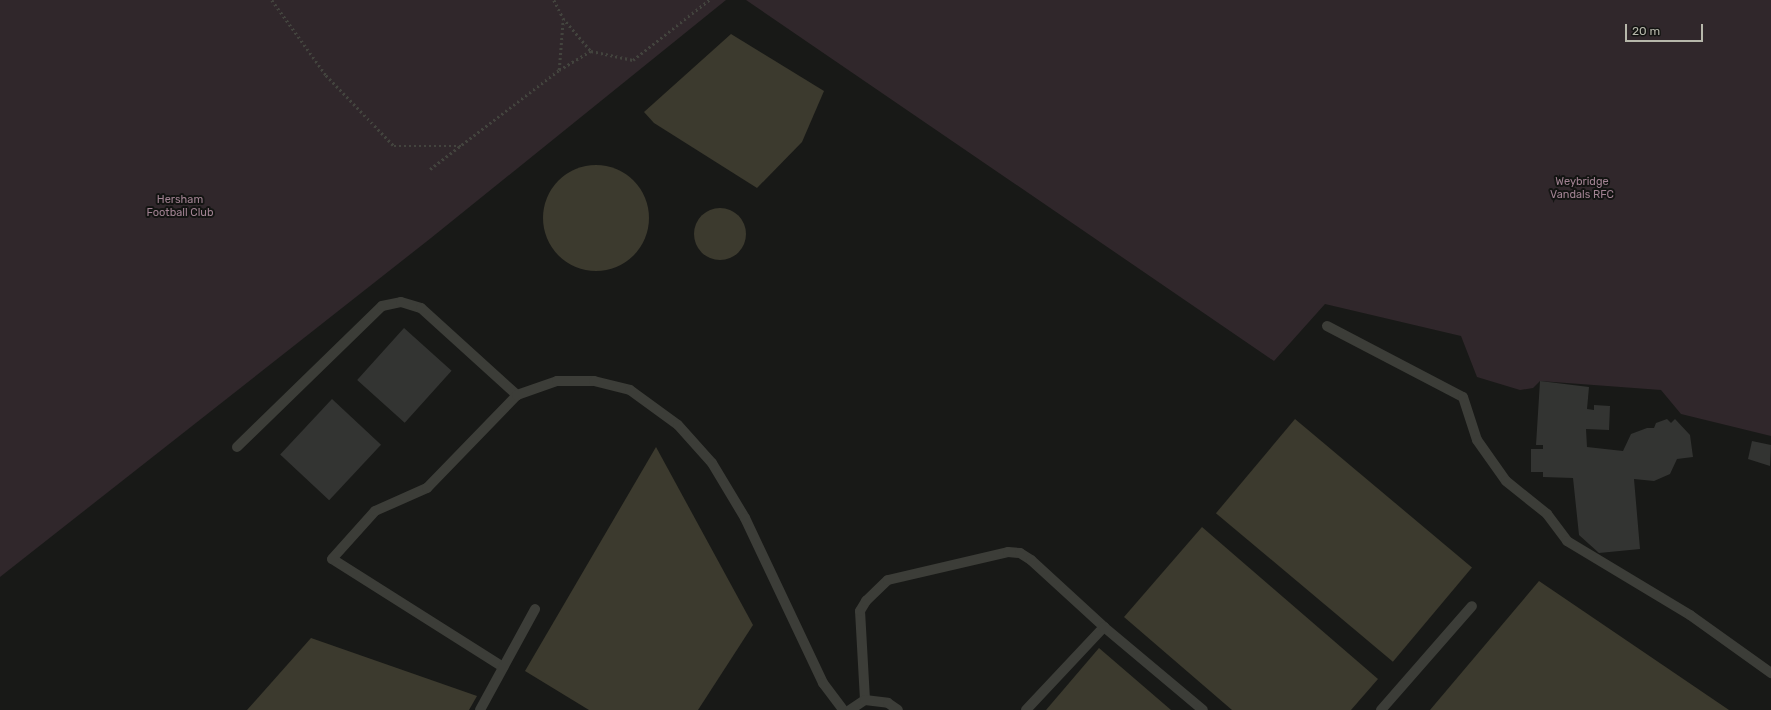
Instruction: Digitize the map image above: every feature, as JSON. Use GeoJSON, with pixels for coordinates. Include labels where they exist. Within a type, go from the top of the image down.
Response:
{"type":"FeatureCollection","features":[{"type":"Feature","properties":{"kind":"lane"},"geometry":{"type":"LineString","coordinates":[[237,447],[382,306],[400,302],[421,308],[517,395]]}},
{"type":"Feature","properties":{"kind":"lane"},"geometry":{"type":"LineString","coordinates":[[1327,326],[1463,396],[1477,440],[1506,481],[1547,514],[1567,541],[1690,615],[1771,673]]}},
{"type":"Feature","properties":{"kind":"lane"},"geometry":{"type":"LineString","coordinates":[[503,667],[332,559],[375,511],[427,488],[517,395],[557,381],[594,381],[630,390],[678,425],[712,462],[745,518],[823,683],[843,710]]}},
{"type":"Feature","properties":{"kind":"lane"},"geometry":{"type":"LineString","coordinates":[[865,700],[860,612],[866,601],[888,580],[1008,552],[1020,553],[1031,560],[1104,627],[1203,710]]}},
{"type":"Feature","properties":{"kind":"lane"},"geometry":{"type":"LineString","coordinates":[[1381,710],[1472,606]]}},
{"type":"Feature","properties":{"kind":"lane"},"geometry":{"type":"LineString","coordinates":[[480,710],[535,609]]}},
{"type":"Feature","properties":{"kind":"lane"},"geometry":{"type":"LineString","coordinates":[[1026,710],[1104,627]]}},
{"type":"Feature","properties":{"kind":"lane"},"geometry":{"type":"LineString","coordinates":[[850,710],[865,700],[888,703],[898,710]]}},
{"type":"Feature","properties":{"kind":"path"},"geometry":{"type":"LineString","coordinates":[[272,0],[326,75],[394,146],[461,146]]}},
{"type":"Feature","properties":{"kind":"path"},"geometry":{"type":"LineString","coordinates":[[554,0],[563,18],[591,51],[633,60],[709,0]]}},
{"type":"Feature","properties":{"kind":"path"},"geometry":{"type":"LineString","coordinates":[[559,70],[563,18]]}},
{"type":"Feature","properties":{"kind":"path"},"geometry":{"type":"LineString","coordinates":[[430,169],[559,70],[591,51]]}},
{"type":"Feature","properties":{"kind":"green space","name":"Hersham Football Club"},"geometry":{"type":"Polygon","coordinates":[[[0,0],[726,0],[431,238],[0,577],[0,0]]]}},
{"type":"Feature","properties":{"kind":"green space","name":"Weybridge Vandals RFC"},"geometry":{"type":"Polygon","coordinates":[[[746,0],[1771,0],[1771,436],[1681,414],[1661,390],[1540,381],[1533,388],[1520,390],[1477,377],[1461,336],[1325,304],[1274,361],[746,0]]]}},
{"type":"Feature","properties":{"kind":"shaded area"},"geometry":{"type":"Polygon","coordinates":[[[731,34],[824,91],[802,142],[757,188],[654,123],[644,112],[731,34]]]}},
{"type":"Feature","properties":{"kind":"shaded area"},"geometry":{"type":"Polygon","coordinates":[[[596,165],[616,169],[634,180],[645,198],[649,218],[645,238],[634,256],[616,267],[596,271],[576,267],[558,256],[547,238],[543,218],[547,198],[558,180],[576,169],[596,165]]]}},
{"type":"Feature","properties":{"kind":"shaded area"},"geometry":{"type":"Polygon","coordinates":[[[715,208],[725,208],[739,215],[746,229],[746,239],[739,253],[725,260],[715,260],[705,256],[698,249],[694,239],[694,229],[698,219],[705,212],[715,208]]]}},
{"type":"Feature","properties":{"kind":"shaded area"},"geometry":{"type":"Polygon","coordinates":[[[1295,419],[1472,567],[1393,662],[1216,513],[1295,419]]]}},
{"type":"Feature","properties":{"kind":"shaded area"},"geometry":{"type":"Polygon","coordinates":[[[656,447],[753,625],[698,710],[589,710],[525,671],[656,447]]]}},
{"type":"Feature","properties":{"kind":"shaded area"},"geometry":{"type":"Polygon","coordinates":[[[1202,527],[1378,679],[1351,710],[1232,710],[1124,617],[1202,527]]]}},
{"type":"Feature","properties":{"kind":"shaded area"},"geometry":{"type":"Polygon","coordinates":[[[1539,581],[1729,710],[1430,710],[1539,581]]]}},
{"type":"Feature","properties":{"kind":"shaded area"},"geometry":{"type":"Polygon","coordinates":[[[311,638],[477,696],[469,710],[247,710],[311,638]]]}},
{"type":"Feature","properties":{"kind":"shaded area"},"geometry":{"type":"Polygon","coordinates":[[[1099,648],[1171,710],[1046,710],[1099,648]]]}},
{"type":"Feature","properties":{"kind":"building"},"geometry":{"type":"Polygon","coordinates":[[[404,328],[452,371],[405,423],[357,380],[404,328]]]}},
{"type":"Feature","properties":{"kind":"building"},"geometry":{"type":"Polygon","coordinates":[[[1540,381],[1589,387],[1587,409],[1594,410],[1594,405],[1610,406],[1609,430],[1586,429],[1587,447],[1623,451],[1631,434],[1647,428],[1654,428],[1656,423],[1667,419],[1671,423],[1675,419],[1690,435],[1693,457],[1677,459],[1670,474],[1654,481],[1634,479],[1640,549],[1599,553],[1579,535],[1573,478],[1543,477],[1543,472],[1531,472],[1531,449],[1543,449],[1543,445],[1536,445],[1540,381]]]}},
{"type":"Feature","properties":{"kind":"building"},"geometry":{"type":"Polygon","coordinates":[[[332,399],[381,445],[329,500],[280,455],[332,399]]]}},
{"type":"Feature","properties":{"kind":"building"},"geometry":{"type":"Polygon","coordinates":[[[1752,441],[1771,445],[1770,466],[1748,459],[1752,441]]]}}]}
